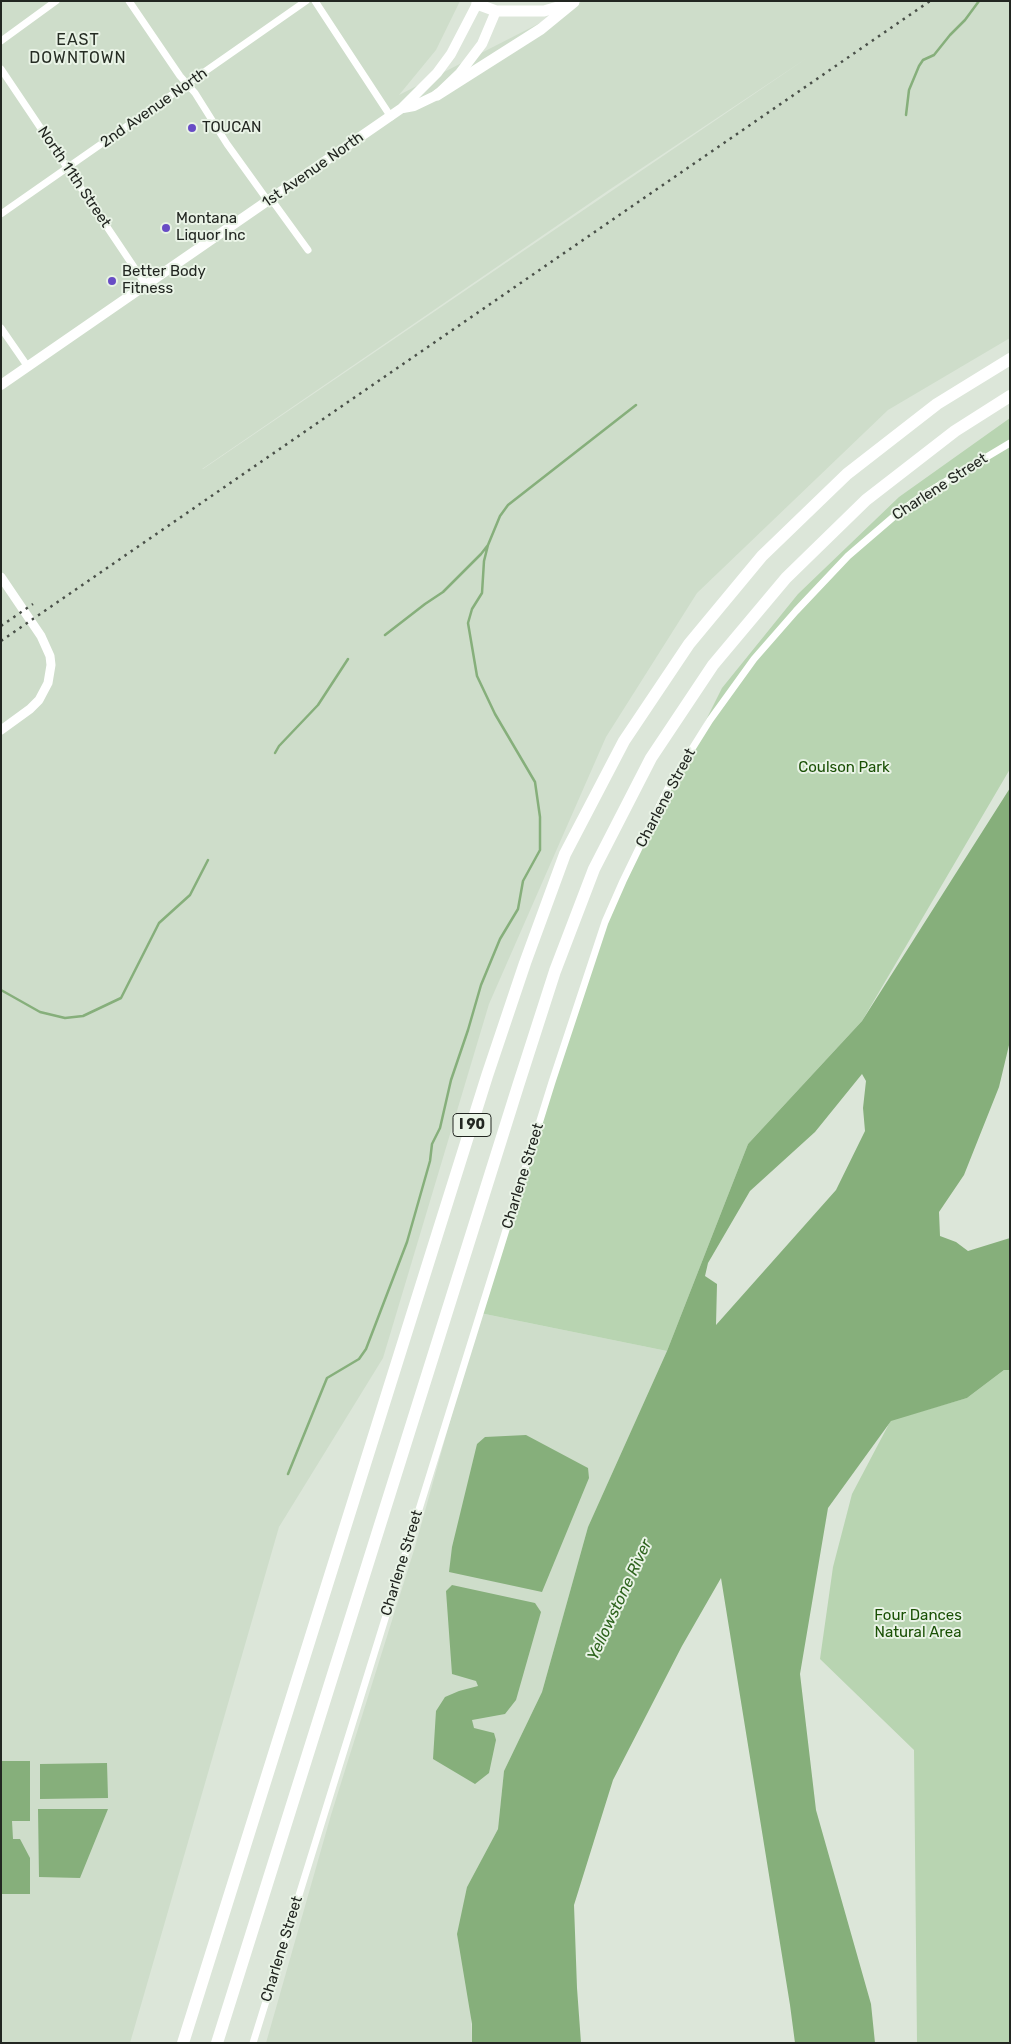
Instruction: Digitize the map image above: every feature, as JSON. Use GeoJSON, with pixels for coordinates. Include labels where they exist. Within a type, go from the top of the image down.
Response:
{"type":"FeatureCollection","features":[{"type":"Feature","properties":{"kind":"highway"},"geometry":{"type":"LineString","coordinates":[[477,2],[544,11],[574,2]]}},
{"type":"Feature","properties":{"kind":"highway"},"geometry":{"type":"LineString","coordinates":[[437,95],[540,29],[574,2]]}},
{"type":"Feature","properties":{"kind":"highway","name":"I 90"},"geometry":{"type":"LineString","coordinates":[[183,2043],[487,1076],[525,963],[565,854],[624,741],[689,644],[762,556],[855,468],[937,404],[1010,359]]}},
{"type":"Feature","properties":{"kind":"highway","name":"I 90"},"geometry":{"type":"LineString","coordinates":[[218,2043],[518,1086],[555,971],[594,869],[651,758],[713,665],[786,578],[866,500],[955,431],[1010,396]]}},
{"type":"Feature","properties":{"kind":"main road","name":"1st Avenue North"},"geometry":{"type":"LineString","coordinates":[[1,386],[402,108],[437,73],[451,54],[477,2]]}},
{"type":"Feature","properties":{"kind":"main road","name":"1st Avenue North"},"geometry":{"type":"LineString","coordinates":[[402,108],[414,106],[437,95],[452,83],[482,44],[497,6]]}},
{"type":"Feature","properties":{"kind":"street"},"geometry":{"type":"LineString","coordinates":[[1,41],[56,1]]}},
{"type":"Feature","properties":{"kind":"street"},"geometry":{"type":"LineString","coordinates":[[129,1],[188,84],[227,144],[308,250]]}},
{"type":"Feature","properties":{"kind":"street","name":"2nd Avenue North"},"geometry":{"type":"LineString","coordinates":[[1,214],[306,1]]}},
{"type":"Feature","properties":{"kind":"street"},"geometry":{"type":"LineString","coordinates":[[315,1],[390,117]]}},
{"type":"Feature","properties":{"kind":"street","name":"North 11th Street"},"geometry":{"type":"LineString","coordinates":[[1,69],[146,285]]}},
{"type":"Feature","properties":{"kind":"street"},"geometry":{"type":"LineString","coordinates":[[1,328],[28,367]]}},
{"type":"Feature","properties":{"kind":"street","name":"Charlene Street"},"geometry":{"type":"LineString","coordinates":[[253,2043],[549,1091],[605,922],[623,881],[670,784],[710,720],[754,659],[796,611],[848,556],[898,513],[923,495],[1010,443]]}},
{"type":"Feature","properties":{"kind":"street"},"geometry":{"type":"LineString","coordinates":[[1,577],[46,647],[51,665],[50,676],[39,700],[1,730]]}},
{"type":"Feature","properties":{"kind":"shaded area"},"geometry":{"type":"Polygon","coordinates":[[[1,1],[460,1],[436,50],[399,95],[583,1],[1010,1],[1010,338],[888,410],[697,593],[606,737],[489,1004],[383,1358],[279,1527],[130,2043],[1,2043],[1,1]],[[807,58],[609,190],[203,469],[807,58]]]}},
{"type":"Feature","properties":{"kind":"shaded area"},"geometry":{"type":"Polygon","coordinates":[[[480,1313],[667,1351],[588,1527],[542,1692],[504,1771],[498,1829],[467,1887],[472,2043],[266,2043],[331,1815],[415,1547],[480,1313]]]}},
{"type":"Feature","properties":{"kind":"green space","name":"Coulson Park"},"geometry":{"type":"Polygon","coordinates":[[[1010,418],[1010,769],[862,1021],[748,1144],[667,1351],[480,1313],[605,922],[722,688],[798,594],[899,497],[1010,418]]]}},
{"type":"Feature","properties":{"kind":"green space","name":"Four Dances Natural Area"},"geometry":{"type":"Polygon","coordinates":[[[1004,1370],[1010,1370],[1010,2043],[917,2043],[914,1750],[820,1659],[833,1567],[852,1494],[891,1420],[967,1398],[1004,1370]]]}},
{"type":"Feature","properties":{"kind":"water","name":"Yellowstone River"},"geometry":{"type":"Polygon","coordinates":[[[1010,788],[1010,1041],[999,1087],[964,1175],[939,1212],[940,1236],[956,1242],[968,1251],[1010,1238],[1010,1370],[1004,1370],[967,1398],[891,1421],[828,1508],[800,1674],[816,1810],[871,2004],[875,2043],[795,2043],[721,1578],[682,1646],[613,1780],[574,1905],[581,2043],[472,2043],[472,2024],[457,1934],[467,1887],[498,1829],[504,1771],[542,1692],[588,1527],[667,1351],[748,1144],[862,1021],[1010,788]],[[862,1074],[815,1132],[750,1191],[708,1263],[705,1276],[717,1284],[716,1325],[836,1190],[865,1131],[863,1108],[866,1081],[862,1074]]]}},
{"type":"Feature","properties":{"kind":"water"},"geometry":{"type":"Polygon","coordinates":[[[526,1435],[588,1468],[589,1478],[542,1592],[449,1572],[452,1547],[477,1444],[485,1437],[526,1435]]]}},
{"type":"Feature","properties":{"kind":"water"},"geometry":{"type":"Polygon","coordinates":[[[452,1585],[535,1603],[541,1612],[516,1700],[505,1714],[472,1720],[474,1728],[494,1733],[496,1740],[489,1773],[475,1784],[433,1759],[436,1711],[445,1697],[478,1686],[476,1681],[452,1674],[446,1591],[452,1585]]]}},
{"type":"Feature","properties":{"kind":"water"},"geometry":{"type":"Polygon","coordinates":[[[1,1761],[30,1761],[30,1821],[12,1821],[13,1839],[20,1839],[30,1858],[30,1894],[1,1894],[1,1761]]]}},
{"type":"Feature","properties":{"kind":"water"},"geometry":{"type":"Polygon","coordinates":[[[107,1763],[108,1798],[40,1799],[40,1764],[107,1763]]]}},
{"type":"Feature","properties":{"kind":"water"},"geometry":{"type":"Polygon","coordinates":[[[38,1809],[108,1809],[80,1878],[39,1877],[38,1809]]]}},
{"type":"Feature","properties":{"kind":"waterway"},"geometry":{"type":"LineString","coordinates":[[906,115],[909,90],[919,66],[923,60],[934,55],[979,1]]}},
{"type":"Feature","properties":{"kind":"waterway"},"geometry":{"type":"LineString","coordinates":[[385,635],[443,592],[481,554],[488,545],[500,516],[508,505],[636,405]]}},
{"type":"Feature","properties":{"kind":"waterway"},"geometry":{"type":"LineString","coordinates":[[288,1474],[327,1378],[359,1359],[366,1349],[407,1242],[430,1161],[432,1144],[440,1128],[451,1080],[481,985],[500,939],[518,909],[523,881],[540,850],[540,817],[535,782],[495,714],[477,676],[468,623],[472,609],[482,593],[484,561],[488,545]]}},
{"type":"Feature","properties":{"kind":"waterway"},"geometry":{"type":"LineString","coordinates":[[275,753],[279,746],[318,705],[348,659]]}},
{"type":"Feature","properties":{"kind":"waterway"},"geometry":{"type":"LineString","coordinates":[[1,990],[40,1012],[65,1018],[83,1016],[121,998],[159,923],[190,895],[208,860]]}},
{"type":"Feature","properties":{"kind":"railway"},"geometry":{"type":"LineString","coordinates":[[1,641],[930,1]]}},
{"type":"Feature","properties":{"kind":"railway"},"geometry":{"type":"LineString","coordinates":[[1,626],[33,604]]}},
{"type":"Feature","properties":{"kind":"place","name":"TOUCAN"},"geometry":{"type":"Point","coordinates":[192,128]}},
{"type":"Feature","properties":{"kind":"place","name":"Montana Liquor Inc"},"geometry":{"type":"Point","coordinates":[166,228]}},
{"type":"Feature","properties":{"kind":"place","name":"Better Body Fitness"},"geometry":{"type":"Point","coordinates":[112,281]}},
{"type":"Feature","properties":{"kind":"district","name":"EAST DOWNTOWN"},"geometry":{"type":"Point","coordinates":[78,49]}}]}
